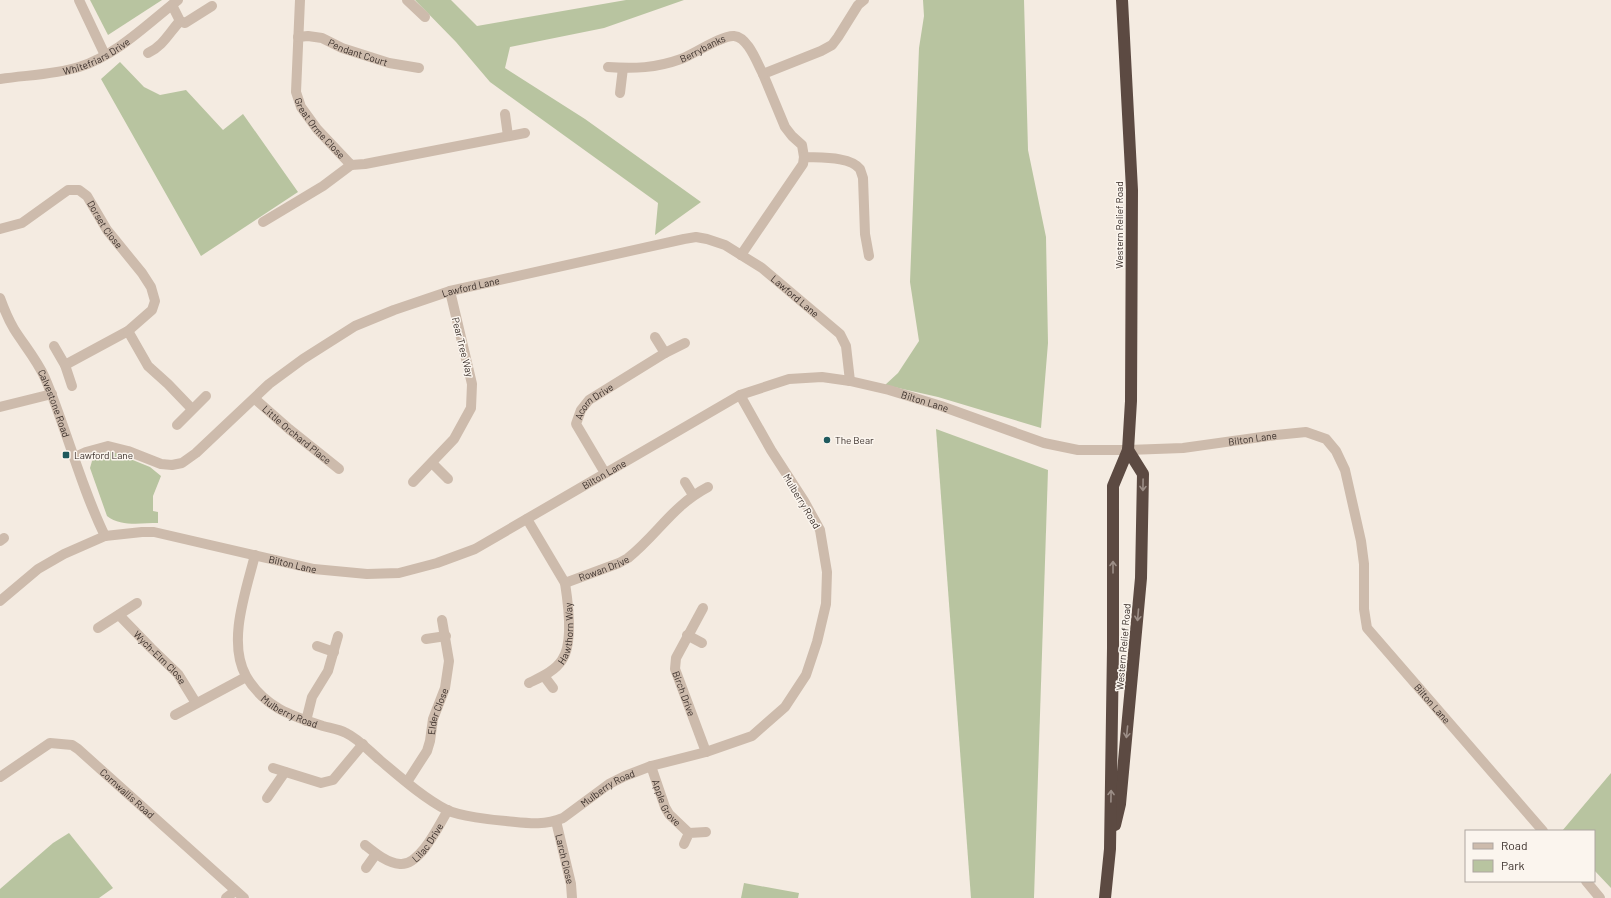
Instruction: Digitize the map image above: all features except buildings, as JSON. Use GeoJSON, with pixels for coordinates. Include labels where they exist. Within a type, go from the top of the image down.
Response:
{"type":"FeatureCollection","features":[{"type":"Feature","properties":{"kind":"highway","name":"Western Relief Road"},"geometry":{"type":"LineString","coordinates":[[1105,898],[1110,849],[1113,648],[1113,486],[1128,450],[1131,372],[1132,190],[1122,0]]}},
{"type":"Feature","properties":{"kind":"highway","name":"Western Relief Road"},"geometry":{"type":"LineString","coordinates":[[1110,849],[1120,804],[1141,578],[1143,474],[1128,450]]}},
{"type":"Feature","properties":{"kind":"street"},"geometry":{"type":"LineString","coordinates":[[79,0],[105,55]]}},
{"type":"Feature","properties":{"kind":"street","name":"Great Orme Close"},"geometry":{"type":"LineString","coordinates":[[300,0],[296,92],[301,107],[317,129],[351,165],[365,164],[525,133]]}},
{"type":"Feature","properties":{"kind":"street"},"geometry":{"type":"LineString","coordinates":[[407,0],[426,17]]}},
{"type":"Feature","properties":{"kind":"street"},"geometry":{"type":"LineString","coordinates":[[763,74],[821,51],[832,45],[858,5],[864,0]]}},
{"type":"Feature","properties":{"kind":"street"},"geometry":{"type":"LineString","coordinates":[[175,2],[180,21]]}},
{"type":"Feature","properties":{"kind":"street","name":"Whitefriars Drive"},"geometry":{"type":"LineString","coordinates":[[0,79],[32,74],[44,75],[79,67],[105,55],[129,39],[175,2]]}},
{"type":"Feature","properties":{"kind":"street"},"geometry":{"type":"LineString","coordinates":[[180,21],[185,23],[212,6]]}},
{"type":"Feature","properties":{"kind":"street"},"geometry":{"type":"LineString","coordinates":[[148,53],[161,46],[168,34],[180,21]]}},
{"type":"Feature","properties":{"kind":"street","name":"Pendant Court"},"geometry":{"type":"LineString","coordinates":[[298,37],[308,36],[322,38],[342,48],[389,63],[419,68]]}},
{"type":"Feature","properties":{"kind":"street","name":"Berrybanks"},"geometry":{"type":"LineString","coordinates":[[608,67],[653,67],[681,58],[721,39],[734,36],[744,40],[763,74],[785,127],[802,145],[804,157]]}},
{"type":"Feature","properties":{"kind":"street"},"geometry":{"type":"LineString","coordinates":[[620,93],[623,68]]}},
{"type":"Feature","properties":{"kind":"street"},"geometry":{"type":"LineString","coordinates":[[505,114],[508,136]]}},
{"type":"Feature","properties":{"kind":"street"},"geometry":{"type":"LineString","coordinates":[[741,255],[803,164],[804,157],[841,159],[854,164],[860,170],[863,178],[865,234],[869,256]]}},
{"type":"Feature","properties":{"kind":"street"},"geometry":{"type":"LineString","coordinates":[[263,222],[323,186],[351,165]]}},
{"type":"Feature","properties":{"kind":"street","name":"Dorset Close"},"geometry":{"type":"LineString","coordinates":[[0,228],[22,223],[68,190],[79,190],[87,196],[107,230],[151,287],[155,301],[152,310],[128,331],[65,365]]}},
{"type":"Feature","properties":{"kind":"street","name":"Lawford Lane"},"geometry":{"type":"LineString","coordinates":[[75,457],[86,452],[108,446],[128,451],[161,464],[172,465],[182,463],[255,399],[269,384],[303,359],[355,326],[394,310],[450,292],[696,237],[725,245],[762,268],[840,334],[846,346],[850,381]]}},
{"type":"Feature","properties":{"kind":"street","name":"Pear Tree Way"},"geometry":{"type":"LineString","coordinates":[[413,482],[454,439],[471,408],[472,384],[450,292]]}},
{"type":"Feature","properties":{"kind":"street","name":"Calvestone Road"},"geometry":{"type":"LineString","coordinates":[[0,298],[14,328],[35,359],[52,394],[93,512],[104,536]]}},
{"type":"Feature","properties":{"kind":"street"},"geometry":{"type":"LineString","coordinates":[[128,331],[148,366],[192,409]]}},
{"type":"Feature","properties":{"kind":"street"},"geometry":{"type":"LineString","coordinates":[[655,337],[665,353]]}},
{"type":"Feature","properties":{"kind":"street","name":"Acorn Drive"},"geometry":{"type":"LineString","coordinates":[[605,473],[576,424],[581,410],[588,400],[665,353],[685,344]]}},
{"type":"Feature","properties":{"kind":"street"},"geometry":{"type":"LineString","coordinates":[[54,346],[65,365],[72,386]]}},
{"type":"Feature","properties":{"kind":"street","name":"Bilton Lane"},"geometry":{"type":"LineString","coordinates":[[104,536],[154,532],[314,569],[367,574],[399,573],[437,563],[475,549],[740,395],[789,379],[822,377],[850,381],[888,390],[941,406],[1044,443],[1078,450],[1183,448],[1306,432],[1326,439],[1336,451],[1345,470],[1361,541],[1364,564],[1364,609],[1368,628],[1542,830]]}},
{"type":"Feature","properties":{"kind":"street"},"geometry":{"type":"LineString","coordinates":[[0,407],[52,394]]}},
{"type":"Feature","properties":{"kind":"street","name":"Mulberry Road"},"geometry":{"type":"LineString","coordinates":[[255,555],[245,594],[237,636],[241,666],[246,677],[264,698],[281,711],[346,733],[363,744],[407,782],[448,810],[490,820],[542,824],[556,821],[563,818],[609,784],[625,776],[651,766],[706,752],[752,736],[785,707],[806,675],[817,642],[826,604],[827,572],[820,530],[804,501],[771,450],[740,395]]}},
{"type":"Feature","properties":{"kind":"street"},"geometry":{"type":"LineString","coordinates":[[177,425],[206,396]]}},
{"type":"Feature","properties":{"kind":"street","name":"Little Orchard Place"},"geometry":{"type":"LineString","coordinates":[[255,399],[277,419],[339,469]]}},
{"type":"Feature","properties":{"kind":"street"},"geometry":{"type":"LineString","coordinates":[[432,463],[448,479]]}},
{"type":"Feature","properties":{"kind":"street"},"geometry":{"type":"LineString","coordinates":[[685,482],[693,495]]}},
{"type":"Feature","properties":{"kind":"street","name":"Rowan Drive"},"geometry":{"type":"LineString","coordinates":[[527,519],[565,583],[619,563],[628,558],[675,510],[693,495],[708,487]]}},
{"type":"Feature","properties":{"kind":"street"},"geometry":{"type":"LineString","coordinates":[[0,601],[38,569],[64,554],[104,536]]}},
{"type":"Feature","properties":{"kind":"street","name":"Hawthorn Way"},"geometry":{"type":"LineString","coordinates":[[529,683],[544,676],[562,660],[568,648],[569,604],[565,583]]}},
{"type":"Feature","properties":{"kind":"street"},"geometry":{"type":"LineString","coordinates":[[98,628],[137,603]]}},
{"type":"Feature","properties":{"kind":"street","name":"Birch Drive"},"geometry":{"type":"LineString","coordinates":[[703,608],[687,635],[676,658],[675,669],[706,752]]}},
{"type":"Feature","properties":{"kind":"street","name":"Wych-Elm Close"},"geometry":{"type":"LineString","coordinates":[[119,615],[178,674],[196,703]]}},
{"type":"Feature","properties":{"kind":"street","name":"Elder Close"},"geometry":{"type":"LineString","coordinates":[[407,782],[427,751],[433,719],[445,688],[448,660],[446,636],[442,620]]}},
{"type":"Feature","properties":{"kind":"street"},"geometry":{"type":"LineString","coordinates":[[687,635],[702,643]]}},
{"type":"Feature","properties":{"kind":"street"},"geometry":{"type":"LineString","coordinates":[[306,720],[312,697],[328,671],[338,636]]}},
{"type":"Feature","properties":{"kind":"street"},"geometry":{"type":"LineString","coordinates":[[426,639],[446,636]]}},
{"type":"Feature","properties":{"kind":"street"},"geometry":{"type":"LineString","coordinates":[[317,646],[334,652]]}},
{"type":"Feature","properties":{"kind":"street"},"geometry":{"type":"LineString","coordinates":[[544,676],[553,688]]}},
{"type":"Feature","properties":{"kind":"street"},"geometry":{"type":"LineString","coordinates":[[175,715],[246,677]]}},
{"type":"Feature","properties":{"kind":"street","name":"Cornwallis Road"},"geometry":{"type":"LineString","coordinates":[[0,777],[50,743],[72,745],[244,898]]}},
{"type":"Feature","properties":{"kind":"street"},"geometry":{"type":"LineString","coordinates":[[273,768],[321,783],[333,780],[363,744]]}},
{"type":"Feature","properties":{"kind":"street","name":"Apple Grove"},"geometry":{"type":"LineString","coordinates":[[651,766],[665,807],[669,814],[689,833],[706,832]]}},
{"type":"Feature","properties":{"kind":"street"},"geometry":{"type":"LineString","coordinates":[[266,798],[285,772]]}},
{"type":"Feature","properties":{"kind":"street","name":"Lilac Drive"},"geometry":{"type":"LineString","coordinates":[[365,845],[376,854],[392,863],[402,865],[415,859],[429,842],[448,810]]}},
{"type":"Feature","properties":{"kind":"street","name":"Larch Close"},"geometry":{"type":"LineString","coordinates":[[556,821],[571,884],[572,898]]}},
{"type":"Feature","properties":{"kind":"street","name":"Apple Grove"},"geometry":{"type":"LineString","coordinates":[[684,844],[689,833]]}},
{"type":"Feature","properties":{"kind":"street"},"geometry":{"type":"LineString","coordinates":[[366,868],[376,854]]}},
{"type":"Feature","properties":{"kind":"street"},"geometry":{"type":"LineString","coordinates":[[1587,882],[1600,898]]}},
{"type":"Feature","properties":{"kind":"street"},"geometry":{"type":"LineString","coordinates":[[226,898],[235,891]]}},
{"type":"Feature","properties":{"kind":"green space"},"geometry":{"type":"Polygon","coordinates":[[[90,0],[162,0],[108,35],[90,0]]]}},
{"type":"Feature","properties":{"kind":"green space"},"geometry":{"type":"Polygon","coordinates":[[[415,0],[451,0],[477,26],[626,0],[684,0],[604,28],[510,47],[505,68],[585,119],[701,202],[655,235],[658,203],[490,82],[456,42],[415,0]]]}},
{"type":"Feature","properties":{"kind":"green space"},"geometry":{"type":"Polygon","coordinates":[[[923,0],[1024,0],[1028,150],[1046,237],[1048,343],[1041,428],[938,397],[885,385],[898,373],[919,341],[910,282],[919,48],[924,16],[923,0]]]}},
{"type":"Feature","properties":{"kind":"green space"},"geometry":{"type":"Polygon","coordinates":[[[120,62],[144,87],[160,95],[186,90],[223,130],[243,114],[298,192],[201,256],[101,79],[120,62]]]}},
{"type":"Feature","properties":{"kind":"green space"},"geometry":{"type":"Polygon","coordinates":[[[936,429],[1048,470],[1034,898],[971,898],[936,429]]]}},
{"type":"Feature","properties":{"kind":"green space"},"geometry":{"type":"Polygon","coordinates":[[[113,452],[150,467],[161,476],[153,496],[153,511],[158,512],[158,523],[125,523],[118,522],[107,516],[90,468],[92,461],[99,453],[113,452]]]}},
{"type":"Feature","properties":{"kind":"green space"},"geometry":{"type":"Polygon","coordinates":[[[1611,773],[1611,888],[1595,871],[1595,830],[1563,830],[1611,773]]]}},
{"type":"Feature","properties":{"kind":"green space"},"geometry":{"type":"Polygon","coordinates":[[[69,833],[113,888],[99,898],[0,898],[0,889],[53,843],[69,833]]]}},
{"type":"Feature","properties":{"kind":"green space"},"geometry":{"type":"Polygon","coordinates":[[[744,883],[799,893],[798,898],[741,898],[744,883]]]}},
{"type":"Feature","properties":{"kind":"place","name":"The Bear"},"geometry":{"type":"Point","coordinates":[827,440]}},
{"type":"Feature","properties":{"kind":"place","name":"Lawford Lane"},"geometry":{"type":"Point","coordinates":[66,455]}}]}
